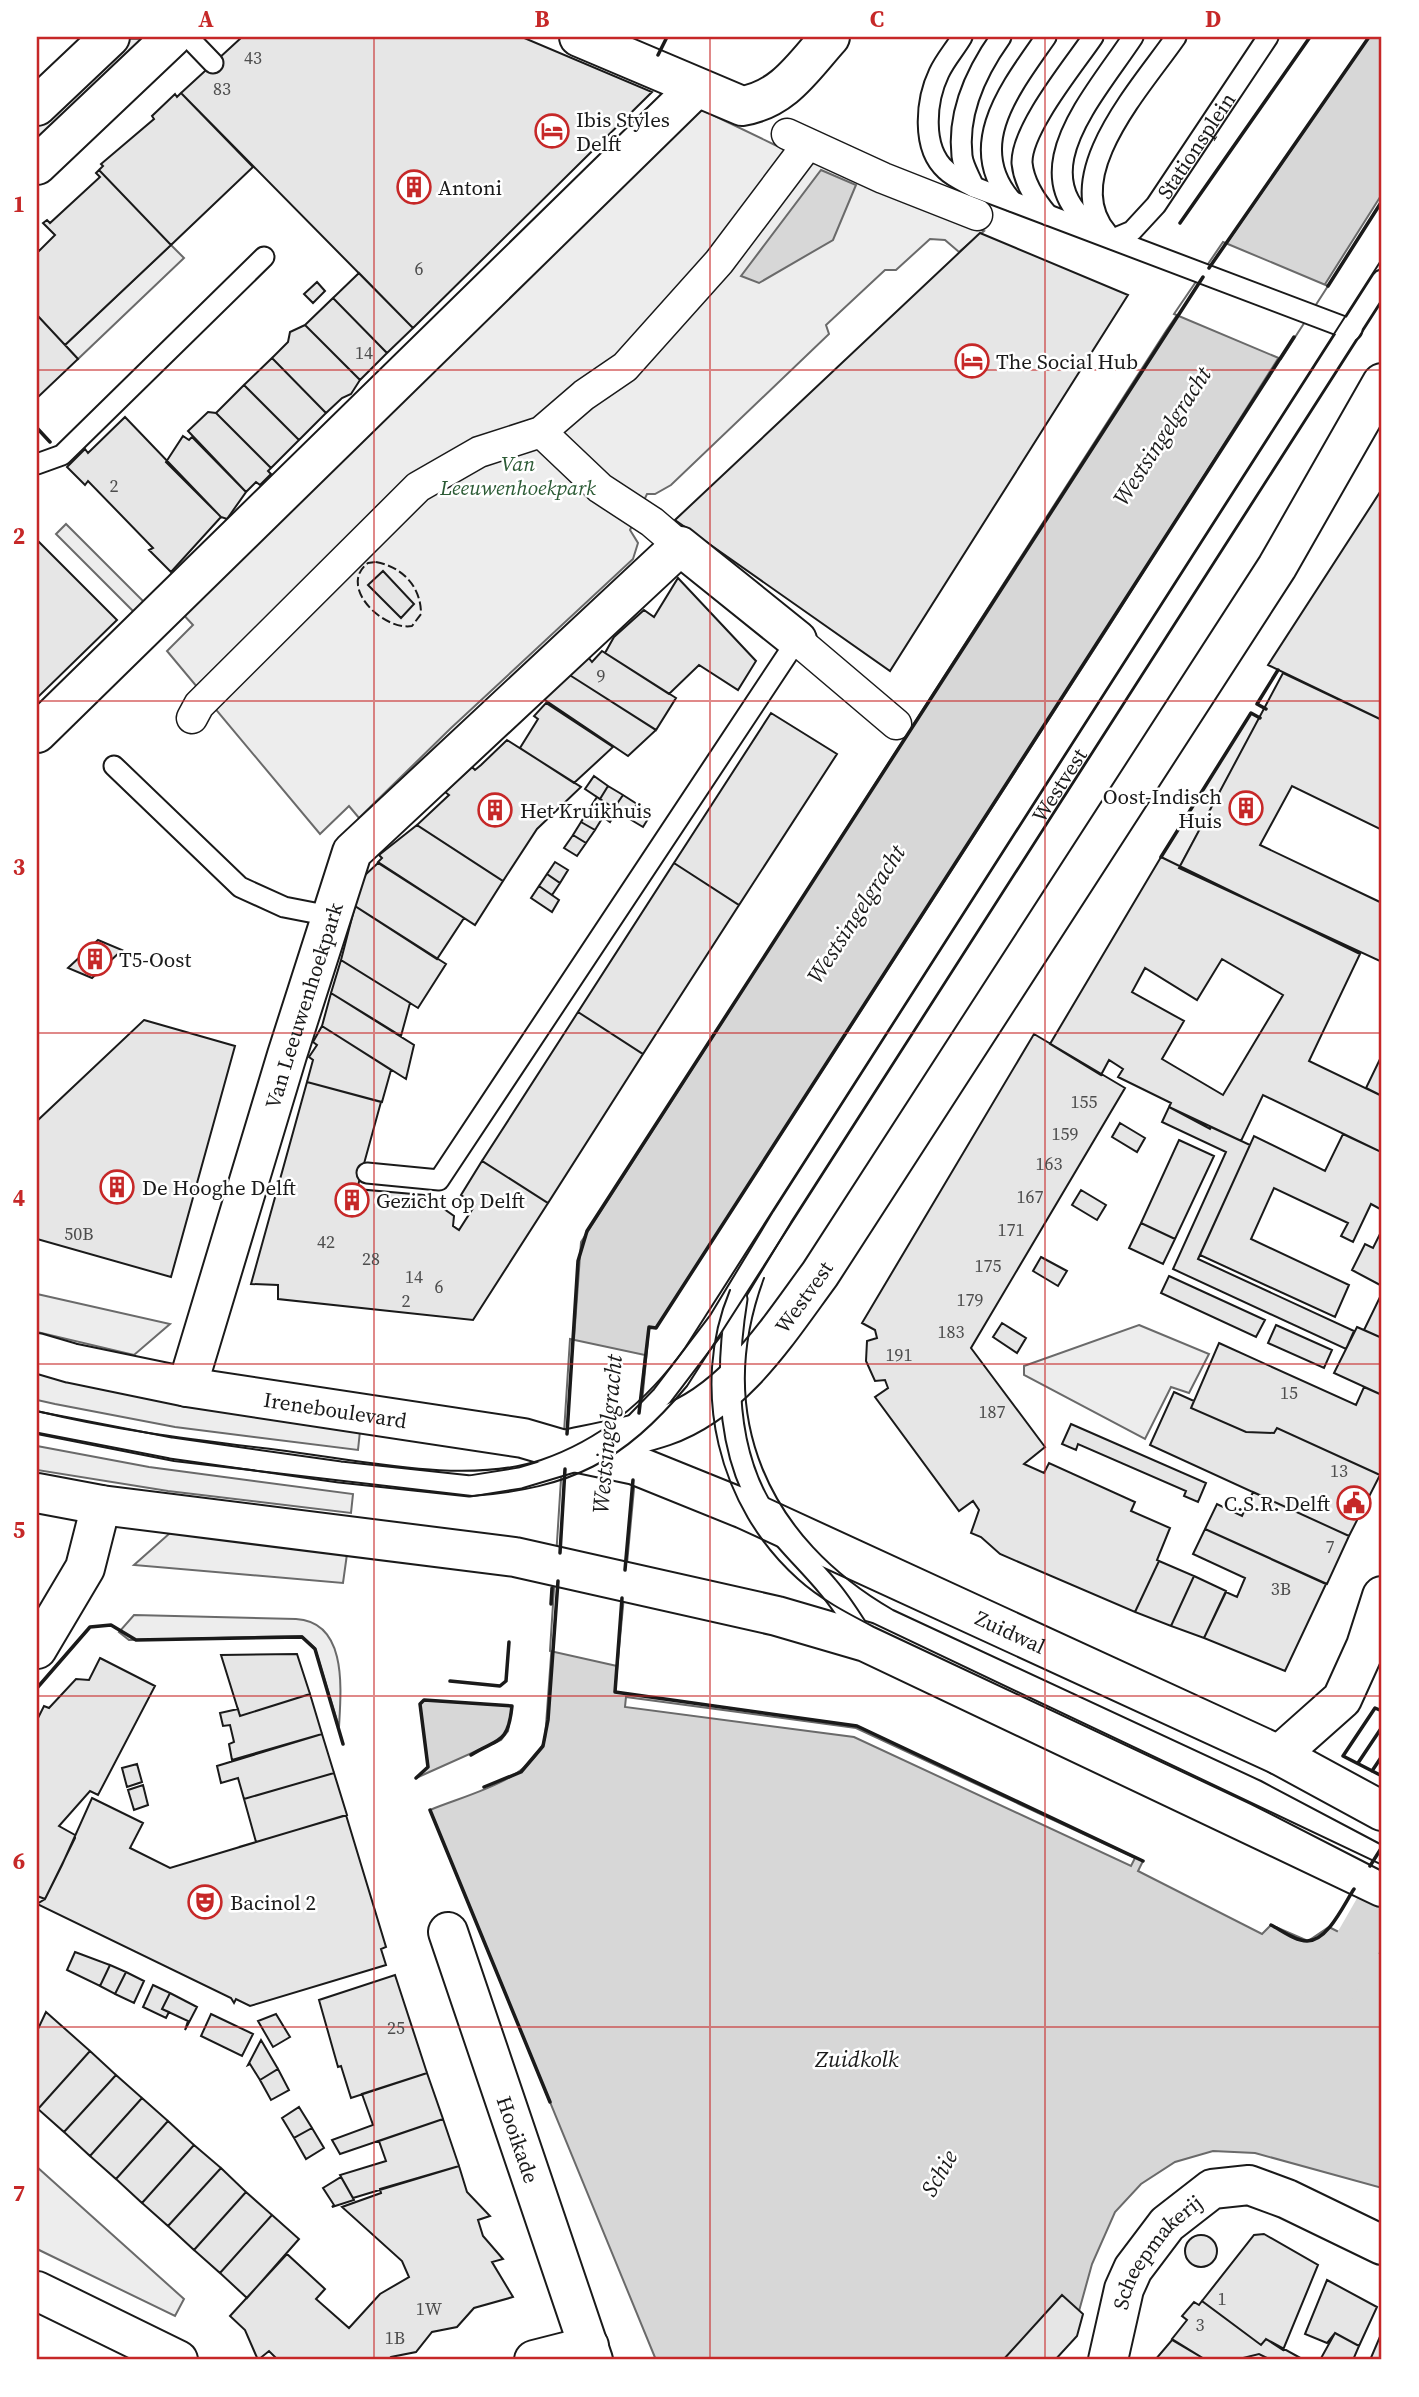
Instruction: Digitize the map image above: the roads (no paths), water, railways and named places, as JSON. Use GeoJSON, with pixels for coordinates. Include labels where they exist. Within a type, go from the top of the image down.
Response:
{"type":"FeatureCollection","features":[{"type":"Feature","properties":{"kind":"street"},"geometry":{"type":"LineString","coordinates":[[37,106],[110,37]]}},
{"type":"Feature","properties":{"kind":"street"},"geometry":{"type":"LineString","coordinates":[[37,165],[172,37]]}},
{"type":"Feature","properties":{"kind":"street"},"geometry":{"type":"LineString","coordinates":[[579,37],[742,106],[763,102],[776,94],[830,37]]}},
{"type":"Feature","properties":{"kind":"street"},"geometry":{"type":"LineString","coordinates":[[37,733],[696,88]]}},
{"type":"Feature","properties":{"kind":"street"},"geometry":{"type":"LineString","coordinates":[[192,718],[198,705],[418,487],[480,452],[541,432],[584,395],[625,367],[719,262],[798,139],[883,178],[975,201]]}},
{"type":"Feature","properties":{"kind":"street","name":"Westvest"},"geometry":{"type":"LineString","coordinates":[[614,1444],[685,1417],[729,1387],[820,1275],[1277,567],[1382,383]]}},
{"type":"Feature","properties":{"kind":"street"},"geometry":{"type":"LineString","coordinates":[[541,432],[600,488],[639,513],[797,640],[895,724]]}},
{"type":"Feature","properties":{"kind":"street","name":"Van Leeuwenhoekpark"},"geometry":{"type":"LineString","coordinates":[[187,1387],[272,1145],[330,916],[352,852],[680,546]]}},
{"type":"Feature","properties":{"kind":"street","name":"Ireneboulevard"},"geometry":{"type":"LineString","coordinates":[[37,1353],[71,1363],[187,1387],[523,1438],[614,1444]]}},
{"type":"Feature","properties":{"kind":"street","name":"Zuidwal"},"geometry":{"type":"LineString","coordinates":[[614,1444],[771,1521],[1279,1755],[1382,1811]]}},
{"type":"Feature","properties":{"kind":"street"},"geometry":{"type":"LineString","coordinates":[[37,1493],[101,1505],[515,1557],[625,1584],[777,1616],[866,1642],[1382,1887]]}},
{"type":"Feature","properties":{"kind":"street"},"geometry":{"type":"LineString","coordinates":[[37,1649],[85,1568],[101,1505]]}},
{"type":"Feature","properties":{"kind":"street"},"geometry":{"type":"LineString","coordinates":[[1279,1755],[1342,1699],[1366,1646],[1382,1596]]}},
{"type":"Feature","properties":{"kind":"street","name":"Hooikade"},"geometry":{"type":"LineString","coordinates":[[448,1932],[591,2353]]}},
{"type":"Feature","properties":{"kind":"street","name":"Scheepmakerij"},"geometry":{"type":"LineString","coordinates":[[1108,2360],[1125,2289],[1144,2251],[1167,2224],[1212,2189],[1249,2185],[1287,2199],[1382,2245]]}},
{"type":"Feature","properties":{"kind":"street"},"geometry":{"type":"LineString","coordinates":[[37,2291],[178,2360]]}},
{"type":"Feature","properties":{"kind":"street"},"geometry":{"type":"LineString","coordinates":[[534,2360],[591,2353]]}},
{"type":"Feature","properties":{"kind":"lane"},"geometry":{"type":"LineString","coordinates":[[188,37],[213,63]]}},
{"type":"Feature","properties":{"kind":"lane"},"geometry":{"type":"LineString","coordinates":[[962,37],[938,74],[930,103],[929,138],[935,156],[975,201],[1013,202],[1352,330]]}},
{"type":"Feature","properties":{"kind":"lane"},"geometry":{"type":"LineString","coordinates":[[975,201],[962,157],[964,111],[981,65],[1001,37]]}},
{"type":"Feature","properties":{"kind":"lane"},"geometry":{"type":"LineString","coordinates":[[1013,202],[999,186],[990,152],[996,121],[1012,86],[1046,37]]}},
{"type":"Feature","properties":{"kind":"lane"},"geometry":{"type":"LineString","coordinates":[[1048,216],[1035,199],[1025,177],[1022,160],[1029,136],[1093,37]]}},
{"type":"Feature","properties":{"kind":"lane"},"geometry":{"type":"LineString","coordinates":[[1113,239],[1090,227],[1067,201],[1060,166],[1072,130],[1133,37]]}},
{"type":"Feature","properties":{"kind":"lane"},"geometry":{"type":"LineString","coordinates":[[1113,239],[1098,222],[1091,204],[1090,186],[1097,159],[1112,131],[1176,37]]}},
{"type":"Feature","properties":{"kind":"lane","name":"Stationsplein"},"geometry":{"type":"LineString","coordinates":[[1113,239],[1132,231],[1156,205],[1268,37]]}},
{"type":"Feature","properties":{"kind":"lane"},"geometry":{"type":"LineString","coordinates":[[37,464],[62,455],[264,257]]}},
{"type":"Feature","properties":{"kind":"lane","name":"Westvest"},"geometry":{"type":"LineString","coordinates":[[37,1422],[171,1448],[470,1486],[520,1478],[573,1464],[614,1444],[691,1359],[738,1294],[833,1136],[1382,280]]}},
{"type":"Feature","properties":{"kind":"lane"},"geometry":{"type":"LineString","coordinates":[[367,1172],[439,1180],[797,640]]}},
{"type":"Feature","properties":{"kind":"lane"},"geometry":{"type":"LineString","coordinates":[[114,766],[240,887],[284,907],[330,916]]}},
{"type":"Feature","properties":{"kind":"lane","name":"Westvest"},"geometry":{"type":"LineString","coordinates":[[738,1294],[729,1387],[736,1439],[743,1466],[771,1521],[831,1590],[866,1642]]}},
{"type":"Feature","properties":{"kind":"water","name":"Zuidkolk"},"geometry":{"type":"Polygon","coordinates":[[[1369,37],[1382,37],[1382,194],[1111,623],[656,1328],[649,1328],[615,1692],[857,1726],[1143,1861],[1138,1871],[1262,1934],[1271,1925],[1308,1941],[1329,1927],[1382,1954],[1382,2188],[1255,2153],[1213,2151],[1175,2162],[1141,2184],[1115,2212],[1092,2264],[1071,2340],[1052,2360],[656,2360],[430,1810],[479,1792],[512,1776],[538,1753],[545,1739],[581,1242],[1166,331],[1369,37]]]}},
{"type":"Feature","properties":{"kind":"water"},"geometry":{"type":"Polygon","coordinates":[[[821,170],[856,185],[833,240],[759,283],[741,276],[821,170]]]}},
{"type":"Feature","properties":{"kind":"water"},"geometry":{"type":"Polygon","coordinates":[[[424,1700],[512,1706],[508,1731],[501,1740],[416,1778],[428,1767],[420,1704],[424,1700]]]}},
{"type":"Feature","properties":{"kind":"waterway"},"geometry":{"type":"LineString","coordinates":[[1328,1995],[1382,1901]]}},
{"type":"Feature","properties":{"kind":"tram line"},"geometry":{"type":"LineString","coordinates":[[37,1411],[165,1435],[385,1465],[451,1471],[513,1467],[541,1460],[584,1441],[622,1416],[671,1367],[685,1348],[1382,259]]}},
{"type":"Feature","properties":{"kind":"tram line"},"geometry":{"type":"LineString","coordinates":[[37,1434],[174,1461],[472,1496],[539,1486],[567,1478],[617,1452],[640,1434],[687,1386],[1382,301]]}},
{"type":"Feature","properties":{"kind":"tram line"},"geometry":{"type":"LineString","coordinates":[[764,1278],[750,1329],[745,1378],[749,1425],[762,1469],[784,1510],[813,1547],[849,1581],[893,1610],[1261,1781],[1382,1845]]}},
{"type":"Feature","properties":{"kind":"tram line"},"geometry":{"type":"LineString","coordinates":[[730,1290],[718,1328],[712,1367],[712,1406],[719,1445],[731,1482],[748,1518],[770,1550],[798,1579],[825,1599],[874,1627],[1251,1804],[1382,1871]]}},
{"type":"Feature","properties":{"kind":"place","name":"Ibis Styles Delft"},"geometry":{"type":"Point","coordinates":[552,131]}},
{"type":"Feature","properties":{"kind":"place","name":"Antoni"},"geometry":{"type":"Point","coordinates":[414,187]}},
{"type":"Feature","properties":{"kind":"place","name":"The Social Hub"},"geometry":{"type":"Point","coordinates":[972,361]}},
{"type":"Feature","properties":{"kind":"place","name":"Oost-Indisch Huis"},"geometry":{"type":"Point","coordinates":[1246,808]}},
{"type":"Feature","properties":{"kind":"place","name":"Het Kruikhuis"},"geometry":{"type":"Point","coordinates":[495,810]}},
{"type":"Feature","properties":{"kind":"place","name":"T5-Oost"},"geometry":{"type":"Point","coordinates":[95,959]}},
{"type":"Feature","properties":{"kind":"place","name":"De Hooghe Delft"},"geometry":{"type":"Point","coordinates":[117,1187]}},
{"type":"Feature","properties":{"kind":"place","name":"Gezicht op Delft"},"geometry":{"type":"Point","coordinates":[352,1200]}},
{"type":"Feature","properties":{"kind":"place","name":"C.S.R. Delft"},"geometry":{"type":"Point","coordinates":[1354,1503]}},
{"type":"Feature","properties":{"kind":"place","name":"Bacinol 2"},"geometry":{"type":"Point","coordinates":[205,1902]}},
{"type":"Feature","properties":{"kind":"water label","name":"Westsingelgracht"},"geometry":{"type":"Point","coordinates":[1162,436]}},
{"type":"Feature","properties":{"kind":"water label","name":"Westsingelgracht"},"geometry":{"type":"Point","coordinates":[856,914]}},
{"type":"Feature","properties":{"kind":"water label","name":"Westsingelgracht"},"geometry":{"type":"Point","coordinates":[607,1434]}},
{"type":"Feature","properties":{"kind":"water label","name":"Schie"},"geometry":{"type":"Point","coordinates":[939,2173]}}]}
